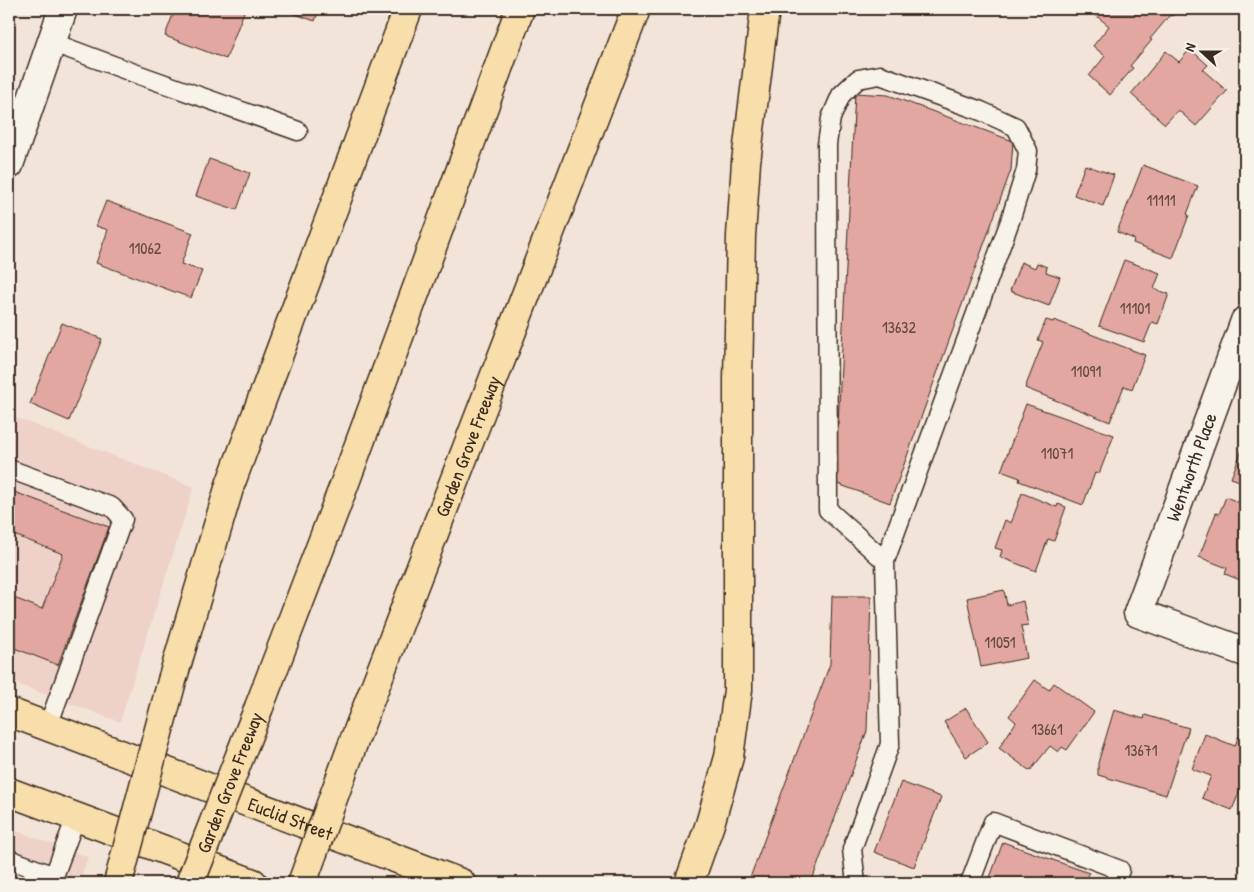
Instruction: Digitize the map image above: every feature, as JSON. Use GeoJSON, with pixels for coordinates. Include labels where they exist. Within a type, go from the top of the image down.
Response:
{"type":"FeatureCollection","features":[{"type":"Feature","properties":{"kind":"main road"},"geometry":{"type":"LineString","coordinates":[[118,883],[173,677],[230,485],[408,9]]}},
{"type":"Feature","properties":{"kind":"main road","name":"Garden Grove Freeway"},"geometry":{"type":"LineString","coordinates":[[190,883],[344,488],[520,9]]}},
{"type":"Feature","properties":{"kind":"main road","name":"Garden Grove Freeway"},"geometry":{"type":"LineString","coordinates":[[302,883],[354,741],[636,9]]}},
{"type":"Feature","properties":{"kind":"main road"},"geometry":{"type":"LineString","coordinates":[[689,883],[710,824],[729,757],[738,690],[738,320],[741,236],[746,162],[765,9]]}},
{"type":"Feature","properties":{"kind":"main road","name":"Euclid Street"},"geometry":{"type":"LineString","coordinates":[[9,712],[461,883]]}},
{"type":"Feature","properties":{"kind":"main road"},"geometry":{"type":"LineString","coordinates":[[9,792],[253,883]]}},
{"type":"Feature","properties":{"kind":"street"},"geometry":{"type":"LineString","coordinates":[[9,165],[63,9]]}},
{"type":"Feature","properties":{"kind":"street","name":"Wentworth Place"},"geometry":{"type":"LineString","coordinates":[[1245,321],[1138,613],[1245,652]]}},
{"type":"Feature","properties":{"kind":"lane"},"geometry":{"type":"LineString","coordinates":[[51,42],[298,131]]}},
{"type":"Feature","properties":{"kind":"lane"},"geometry":{"type":"LineString","coordinates":[[856,883],[852,849],[890,744],[885,561],[1010,221],[1026,170],[1028,151],[1016,127],[981,111],[880,75],[858,79],[841,96],[831,118],[827,144],[828,510],[885,561]]}},
{"type":"Feature","properties":{"kind":"lane"},"geometry":{"type":"LineString","coordinates":[[9,469],[112,507],[123,519],[48,726]]}},
{"type":"Feature","properties":{"kind":"lane"},"geometry":{"type":"LineString","coordinates":[[9,859],[53,880],[76,817]]}},
{"type":"Feature","properties":{"kind":"lane"},"geometry":{"type":"LineString","coordinates":[[970,883],[993,822],[1120,870],[1115,883]]}},
{"type":"Feature","properties":{"kind":"shaded area"},"geometry":{"type":"Polygon","coordinates":[[[9,415],[194,487],[120,722],[9,681],[9,415]]]}},
{"type":"Feature","properties":{"kind":"shaded area"},"geometry":{"type":"Polygon","coordinates":[[[9,828],[88,857],[79,883],[9,883],[9,828]]]}},
{"type":"Feature","properties":{"kind":"building"},"geometry":{"type":"Polygon","coordinates":[[[175,9],[245,9],[226,59],[165,36],[175,9]]]}},
{"type":"Feature","properties":{"kind":"building"},"geometry":{"type":"Polygon","coordinates":[[[281,9],[319,9],[315,21],[281,9]]]}},
{"type":"Feature","properties":{"kind":"building"},"geometry":{"type":"Polygon","coordinates":[[[1088,9],[1174,9],[1177,11],[1172,16],[1170,15],[1150,39],[1152,40],[1130,66],[1133,68],[1110,95],[1089,76],[1105,56],[1093,46],[1109,26],[1088,9]]]}},
{"type":"Feature","properties":{"kind":"building"},"geometry":{"type":"Polygon","coordinates":[[[1190,49],[1208,65],[1203,70],[1227,91],[1196,126],[1178,110],[1165,124],[1131,94],[1166,51],[1179,62],[1190,49]]]}},
{"type":"Feature","properties":{"kind":"building"},"geometry":{"type":"Polygon","coordinates":[[[855,93],[888,95],[1013,141],[1011,170],[890,503],[835,483],[855,93]]]}},
{"type":"Feature","properties":{"kind":"building"},"geometry":{"type":"Polygon","coordinates":[[[209,159],[250,173],[237,210],[196,196],[209,159]]]}},
{"type":"Feature","properties":{"kind":"building"},"geometry":{"type":"Polygon","coordinates":[[[1085,165],[1114,175],[1103,206],[1074,195],[1085,165]]]}},
{"type":"Feature","properties":{"kind":"building"},"geometry":{"type":"Polygon","coordinates":[[[1143,165],[1198,186],[1173,258],[1133,243],[1134,239],[1117,232],[1143,165]]]}},
{"type":"Feature","properties":{"kind":"building"},"geometry":{"type":"Polygon","coordinates":[[[106,201],[193,233],[181,264],[202,271],[191,298],[96,263],[108,230],[96,226],[106,201]]]}},
{"type":"Feature","properties":{"kind":"building"},"geometry":{"type":"Polygon","coordinates":[[[1124,260],[1160,273],[1154,289],[1169,294],[1158,324],[1152,322],[1144,342],[1099,326],[1124,260]]]}},
{"type":"Feature","properties":{"kind":"building"},"geometry":{"type":"Polygon","coordinates":[[[1021,262],[1035,268],[1037,263],[1047,267],[1046,272],[1060,277],[1049,306],[1010,291],[1021,262]]]}},
{"type":"Feature","properties":{"kind":"building"},"geometry":{"type":"Polygon","coordinates":[[[1046,320],[1053,322],[1054,320],[1145,355],[1132,389],[1124,386],[1110,422],[1025,388],[1043,342],[1038,340],[1046,320]]]}},
{"type":"Feature","properties":{"kind":"building"},"geometry":{"type":"Polygon","coordinates":[[[62,323],[102,339],[69,421],[30,404],[62,323]]]}},
{"type":"Feature","properties":{"kind":"building"},"geometry":{"type":"Polygon","coordinates":[[[1026,404],[1114,435],[1099,474],[1095,473],[1083,505],[1019,481],[1020,478],[1001,471],[1026,404]]]}},
{"type":"Feature","properties":{"kind":"building"},"geometry":{"type":"Polygon","coordinates":[[[1245,442],[1245,483],[1231,478],[1245,442]]]}},
{"type":"Feature","properties":{"kind":"building"},"geometry":{"type":"Polygon","coordinates":[[[9,490],[109,527],[58,665],[9,646],[9,596],[42,609],[63,554],[9,533],[9,490]]]}},
{"type":"Feature","properties":{"kind":"building"},"geometry":{"type":"Polygon","coordinates":[[[1022,493],[1057,507],[1058,504],[1066,507],[1054,541],[1048,539],[1036,571],[1000,557],[1002,550],[995,548],[1005,520],[1011,523],[1022,493]]]}},
{"type":"Feature","properties":{"kind":"building"},"geometry":{"type":"Polygon","coordinates":[[[1226,497],[1245,505],[1245,582],[1225,574],[1227,568],[1199,557],[1216,513],[1219,514],[1226,497]]]}},
{"type":"Feature","properties":{"kind":"building"},"geometry":{"type":"Polygon","coordinates":[[[1004,590],[1007,605],[1023,601],[1028,625],[1021,626],[1027,658],[981,667],[967,598],[1004,590]]]}},
{"type":"Feature","properties":{"kind":"building"},"geometry":{"type":"Polygon","coordinates":[[[832,596],[871,596],[867,731],[811,883],[748,883],[830,664],[832,596]]]}},
{"type":"Feature","properties":{"kind":"building"},"geometry":{"type":"Polygon","coordinates":[[[1035,680],[1049,690],[1054,683],[1094,712],[1067,750],[1062,747],[1058,752],[1050,746],[1030,771],[999,748],[1016,722],[1009,716],[1035,680]]]}},
{"type":"Feature","properties":{"kind":"building"},"geometry":{"type":"Polygon","coordinates":[[[966,708],[988,742],[966,757],[944,722],[966,708]]]}},
{"type":"Feature","properties":{"kind":"building"},"geometry":{"type":"Polygon","coordinates":[[[1114,710],[1144,719],[1145,715],[1189,728],[1166,795],[1098,775],[1098,763],[1114,710]]]}},
{"type":"Feature","properties":{"kind":"building"},"geometry":{"type":"Polygon","coordinates":[[[1205,734],[1235,746],[1238,737],[1245,739],[1245,784],[1243,783],[1232,810],[1202,798],[1211,776],[1192,769],[1205,734]]]}},
{"type":"Feature","properties":{"kind":"building"},"geometry":{"type":"Polygon","coordinates":[[[901,782],[941,797],[914,867],[874,852],[901,782]]]}},
{"type":"Feature","properties":{"kind":"building"},"geometry":{"type":"Polygon","coordinates":[[[1003,842],[1089,873],[1086,883],[988,883],[1003,842]]]}}]}
